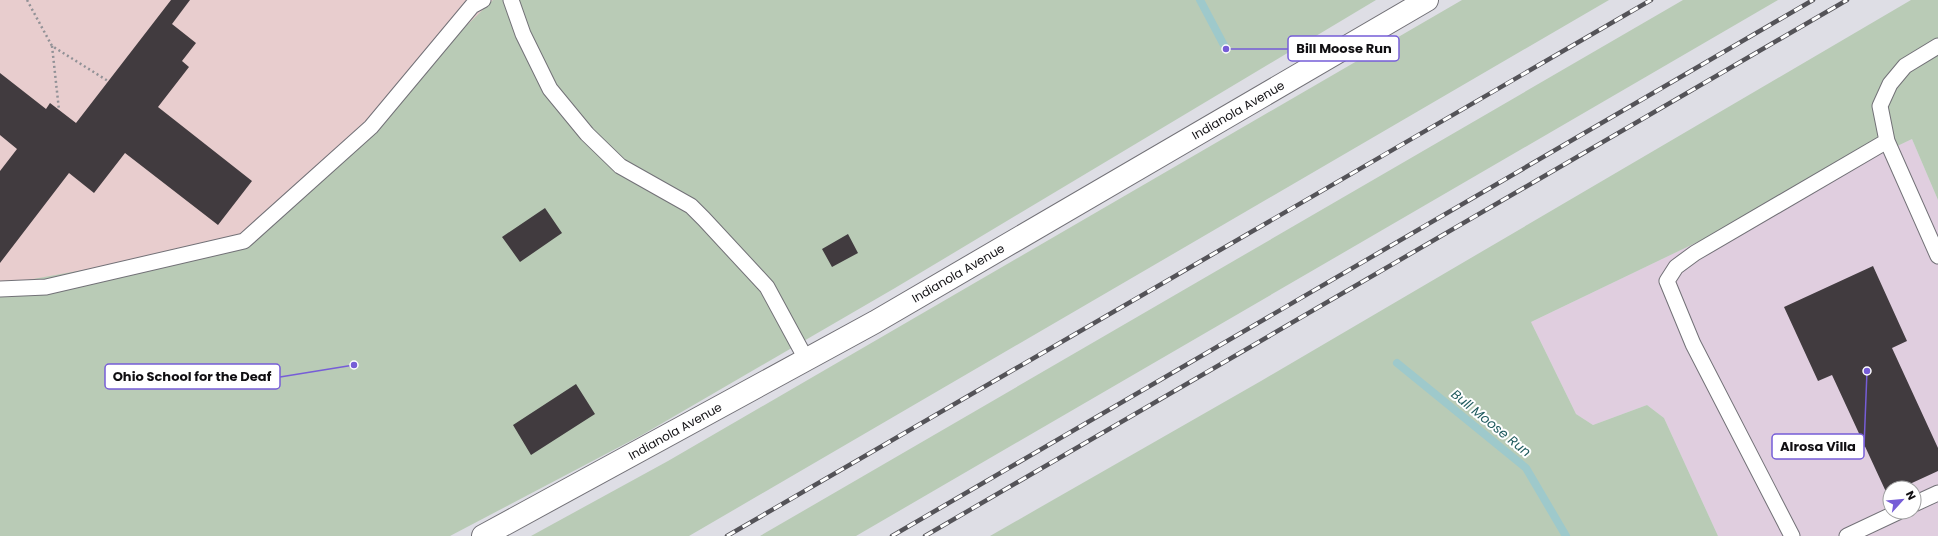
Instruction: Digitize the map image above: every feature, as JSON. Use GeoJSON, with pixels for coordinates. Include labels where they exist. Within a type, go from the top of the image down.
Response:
{"type":"FeatureCollection","features":[{"type":"Feature","properties":{"kind":"main road","name":"Indianola Avenue"},"geometry":{"type":"LineString","coordinates":[[483,536],[874,322],[1427,0]]}},
{"type":"Feature","properties":{"kind":"lane"},"geometry":{"type":"LineString","coordinates":[[0,289],[46,287],[244,241],[371,127],[472,6],[483,0]]}},
{"type":"Feature","properties":{"kind":"lane"},"geometry":{"type":"LineString","coordinates":[[510,0],[523,34],[550,89],[587,134],[620,166],[691,206],[700,215],[767,287],[806,359]]}},
{"type":"Feature","properties":{"kind":"lane"},"geometry":{"type":"LineString","coordinates":[[1938,46],[1905,66],[1890,84],[1880,106],[1887,141],[1938,256]]}},
{"type":"Feature","properties":{"kind":"lane"},"geometry":{"type":"LineString","coordinates":[[1792,536],[1693,344],[1667,281],[1676,267],[1695,253],[1887,141]]}},
{"type":"Feature","properties":{"kind":"lane"},"geometry":{"type":"LineString","coordinates":[[1922,500],[1938,493]]}},
{"type":"Feature","properties":{"kind":"lane"},"geometry":{"type":"LineString","coordinates":[[1848,536],[1882,520]]}},
{"type":"Feature","properties":{"kind":"path"},"geometry":{"type":"LineString","coordinates":[[27,0],[52,46],[59,110]]}},
{"type":"Feature","properties":{"kind":"path"},"geometry":{"type":"LineString","coordinates":[[52,46],[108,82]]}},
{"type":"Feature","properties":{"kind":"shaded area"},"geometry":{"type":"Polygon","coordinates":[[[0,0],[835,0],[0,536],[0,0]]]}},
{"type":"Feature","properties":{"kind":"shaded area"},"geometry":{"type":"Polygon","coordinates":[[[1912,139],[1938,200],[1938,536],[1718,536],[1664,418],[1647,405],[1593,425],[1576,414],[1531,322],[1912,139]]]}},
{"type":"Feature","properties":{"kind":"green space"},"geometry":{"type":"Polygon","coordinates":[[[493,0],[1376,0],[895,288],[642,435],[450,536],[0,536],[0,285],[244,241],[493,0]]]}},
{"type":"Feature","properties":{"kind":"green space"},"geometry":{"type":"Polygon","coordinates":[[[1462,0],[1609,0],[689,536],[531,536],[668,461],[1462,0]]]}},
{"type":"Feature","properties":{"kind":"green space"},"geometry":{"type":"Polygon","coordinates":[[[1683,0],[1778,0],[856,536],[760,536],[1683,0]]]}},
{"type":"Feature","properties":{"kind":"green space"},"geometry":{"type":"Polygon","coordinates":[[[1911,0],[1938,0],[1938,200],[1912,139],[1531,322],[1576,414],[1593,425],[1647,405],[1664,418],[1718,536],[990,536],[1261,381],[1911,0]]]}},
{"type":"Feature","properties":{"kind":"building"},"geometry":{"type":"Polygon","coordinates":[[[171,0],[190,0],[172,24],[196,43],[182,61],[189,67],[158,107],[252,181],[218,225],[125,153],[94,193],[69,173],[0,263],[0,171],[17,149],[0,135],[0,73],[46,109],[50,103],[76,123],[171,0]]]}},
{"type":"Feature","properties":{"kind":"building"},"geometry":{"type":"Polygon","coordinates":[[[545,208],[562,233],[520,262],[502,237],[545,208]]]}},
{"type":"Feature","properties":{"kind":"building"},"geometry":{"type":"Polygon","coordinates":[[[848,234],[858,253],[832,267],[822,249],[848,234]]]}},
{"type":"Feature","properties":{"kind":"building"},"geometry":{"type":"Polygon","coordinates":[[[1873,266],[1907,341],[1892,348],[1938,448],[1938,471],[1918,480],[1882,480],[1882,483],[1832,375],[1818,381],[1784,307],[1873,266]]]}},
{"type":"Feature","properties":{"kind":"building"},"geometry":{"type":"Polygon","coordinates":[[[576,384],[595,414],[531,455],[513,425],[576,384]]]}},
{"type":"Feature","properties":{"kind":"waterway"},"geometry":{"type":"LineString","coordinates":[[1200,0],[1226,49]]}},
{"type":"Feature","properties":{"kind":"waterway","name":"Bull Moose Run"},"geometry":{"type":"LineString","coordinates":[[1397,363],[1526,468],[1566,536]]}},
{"type":"Feature","properties":{"kind":"railway"},"geometry":{"type":"LineString","coordinates":[[727,536],[1651,0]]}},
{"type":"Feature","properties":{"kind":"railway"},"geometry":{"type":"LineString","coordinates":[[892,536],[1813,0]]}},
{"type":"Feature","properties":{"kind":"railway"},"geometry":{"type":"LineString","coordinates":[[925,536],[1847,0]]}},
{"type":"Feature","properties":{"kind":"place","name":"Bill Moose Run"},"geometry":{"type":"Point","coordinates":[1226,49]}},
{"type":"Feature","properties":{"kind":"place","name":"Ohio School for the Deaf"},"geometry":{"type":"Point","coordinates":[354,365]}},
{"type":"Feature","properties":{"kind":"place","name":"Alrosa Villa"},"geometry":{"type":"Point","coordinates":[1867,371]}}]}
